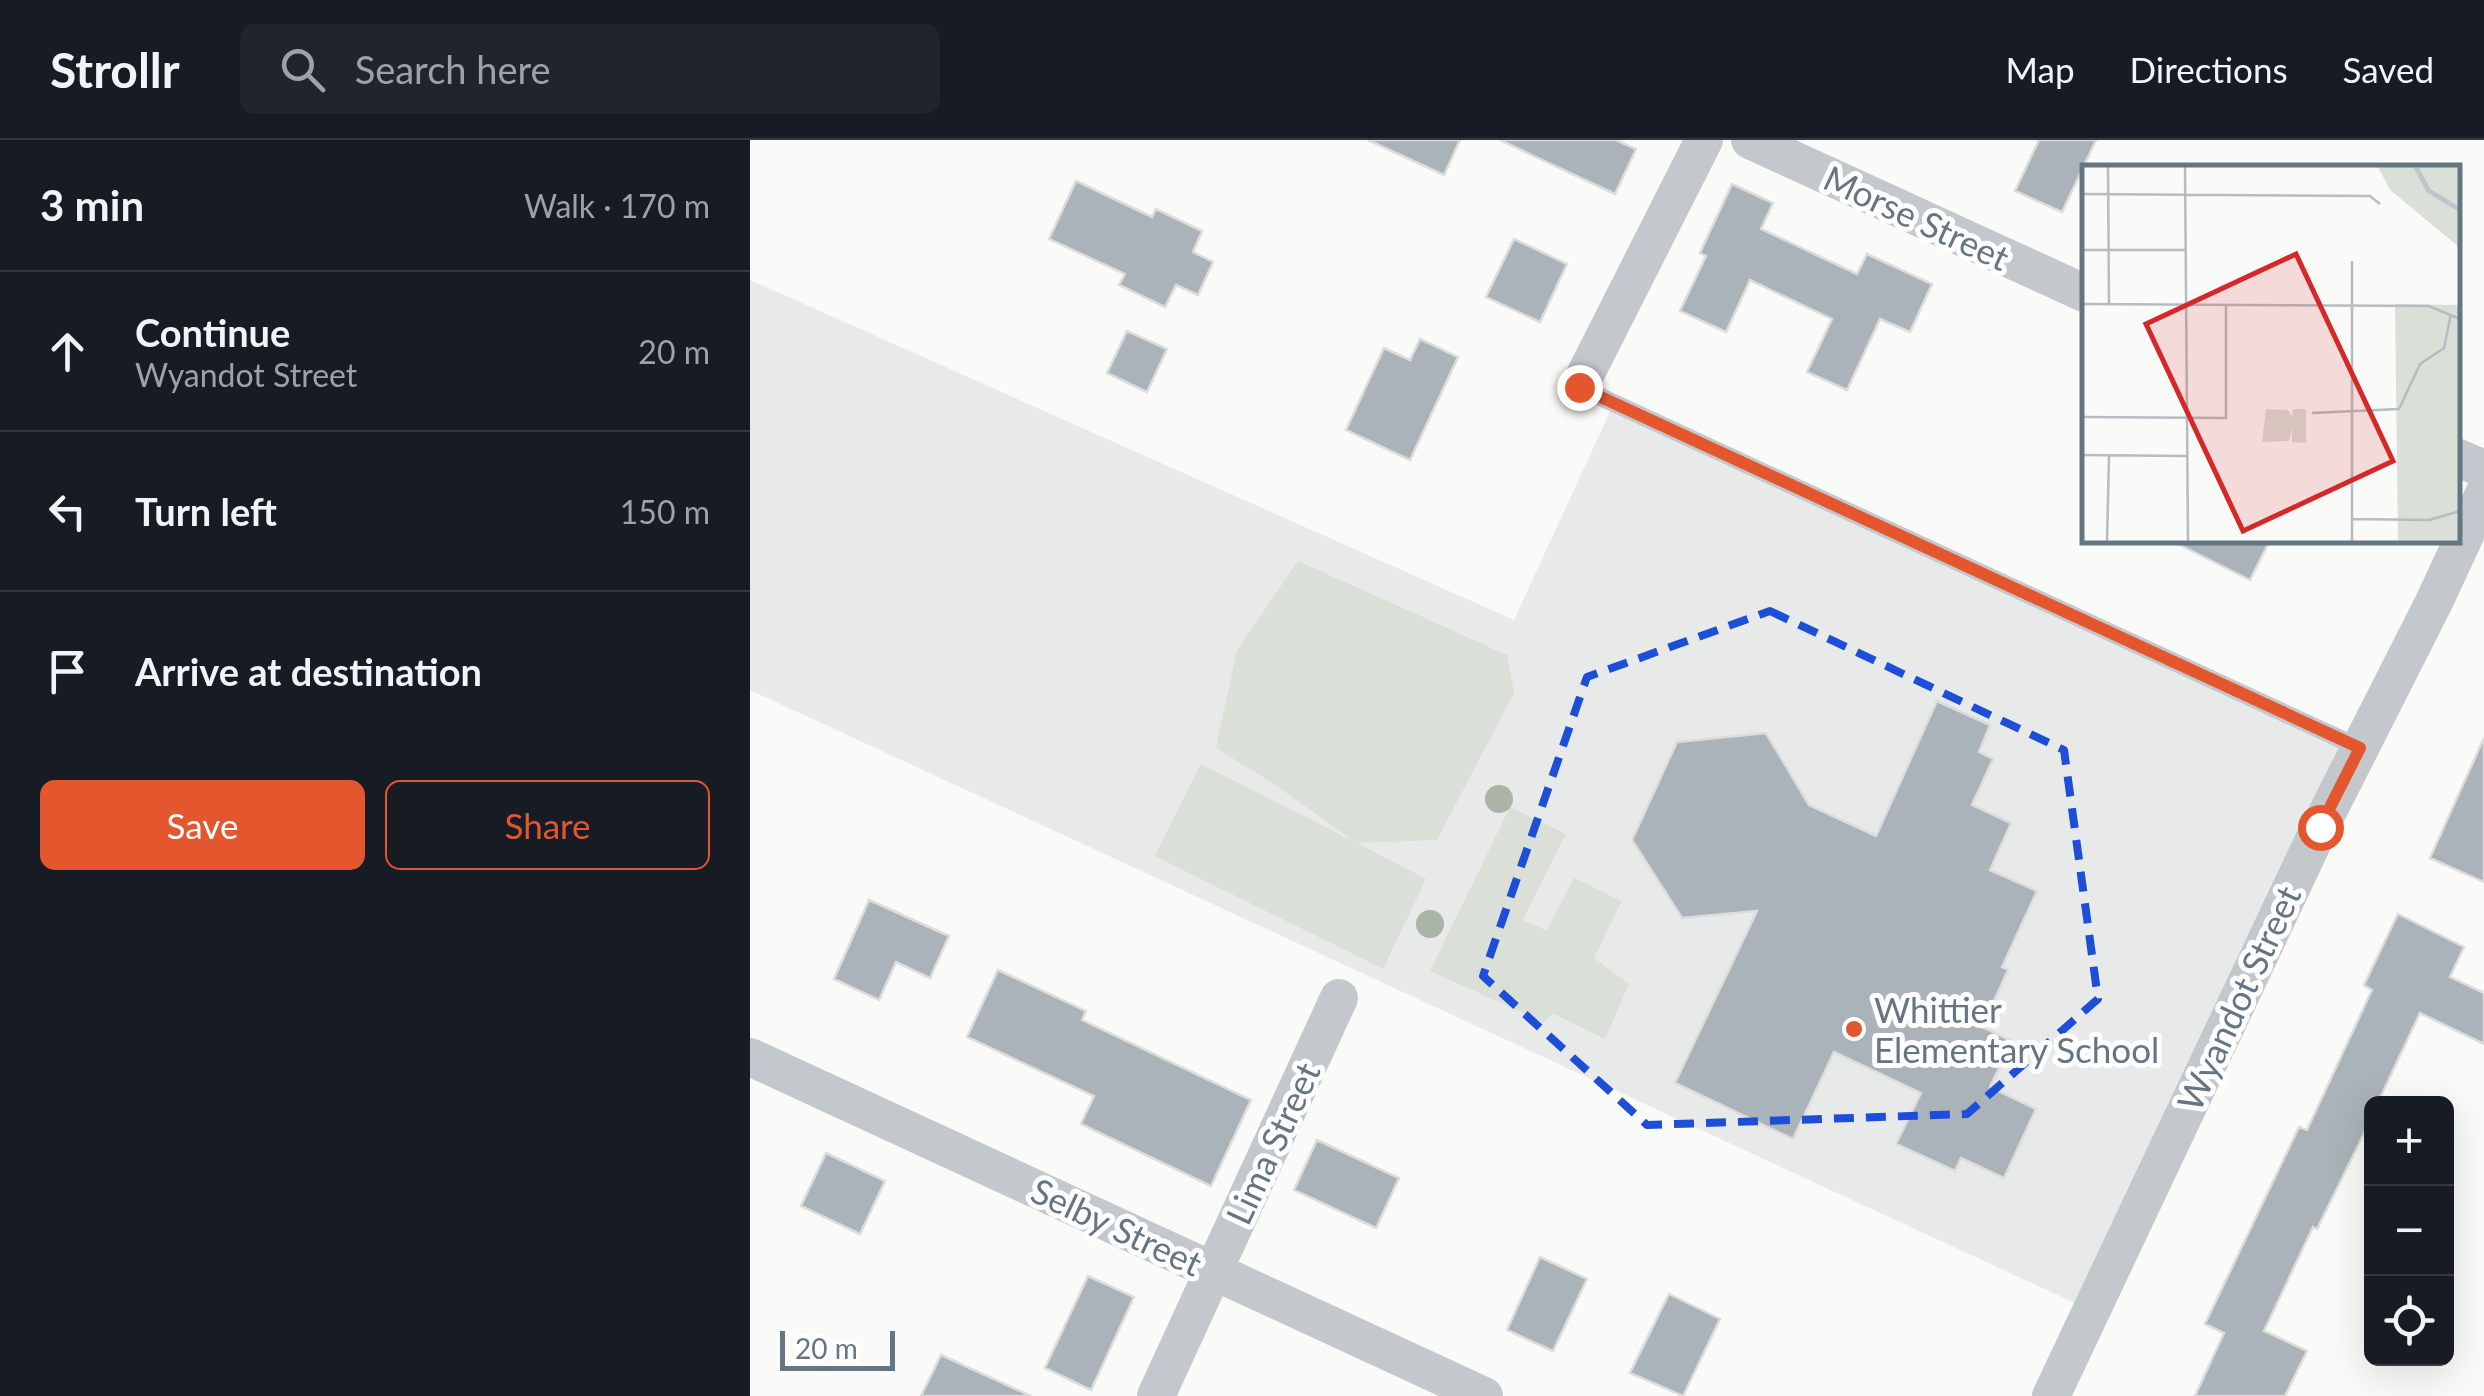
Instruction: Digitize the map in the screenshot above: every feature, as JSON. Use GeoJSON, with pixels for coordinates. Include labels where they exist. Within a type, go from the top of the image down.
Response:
{"type":"FeatureCollection","features":[{"type":"Feature","properties":{"kind":"street"},"geometry":{"type":"LineString","coordinates":[[1579,387],[1704,140]]}},
{"type":"Feature","properties":{"kind":"street","name":"Morse Street"},"geometry":{"type":"LineString","coordinates":[[1750,140],[2082,292]]}},
{"type":"Feature","properties":{"kind":"street"},"geometry":{"type":"LineString","coordinates":[[2459,457],[2484,468]]}},
{"type":"Feature","properties":{"kind":"street","name":"Wyandot Street"},"geometry":{"type":"LineString","coordinates":[[2051,1396],[2320,827],[2484,494]]}},
{"type":"Feature","properties":{"kind":"street","name":"Lima Street"},"geometry":{"type":"LineString","coordinates":[[1156,1396],[1339,998]]}},
{"type":"Feature","properties":{"kind":"street","name":"Selby Street"},"geometry":{"type":"LineString","coordinates":[[750,1057],[1484,1396]]}},
{"type":"Feature","properties":{"kind":"lane"},"geometry":{"type":"LineString","coordinates":[[1579,387],[2360,748]]}},
{"type":"Feature","properties":{"kind":"highlighted area"},"geometry":{"type":"Polygon","coordinates":[[[1770,611],[2064,750],[2098,999],[1967,1114],[1647,1125],[1483,976],[1587,677],[1770,611]]]}},
{"type":"Feature","properties":{"kind":"shaded area","name":"Whittier Elementary School"},"geometry":{"type":"Polygon","coordinates":[[[750,280],[1514,620],[1614,403],[2360,748],[2090,1310],[750,690],[750,280]]]}},
{"type":"Feature","properties":{"kind":"shaded area"},"geometry":{"type":"Polygon","coordinates":[[[1298,561],[1507,655],[1514,693],[1437,840],[1357,843],[1426,879],[1383,969],[1155,856],[1201,764],[1355,842],[1216,748],[1237,650],[1298,561]]]}},
{"type":"Feature","properties":{"kind":"shaded area"},"geometry":{"type":"Polygon","coordinates":[[[1510,807],[1566,834],[1523,920],[1547,931],[1574,878],[1622,901],[1594,958],[1629,984],[1605,1039],[1554,1014],[1543,1022],[1430,971],[1510,807]]]}},
{"type":"Feature","properties":{"kind":"building"},"geometry":{"type":"Polygon","coordinates":[[[1368,140],[1460,140],[1444,175],[1368,140]]]}},
{"type":"Feature","properties":{"kind":"building"},"geometry":{"type":"Polygon","coordinates":[[[1500,140],[1616,140],[1636,149],[1615,194],[1500,140]]]}},
{"type":"Feature","properties":{"kind":"building"},"geometry":{"type":"Polygon","coordinates":[[[2039,140],[2096,140],[2062,212],[2015,191],[2039,140]]]}},
{"type":"Feature","properties":{"kind":"building"},"geometry":{"type":"Polygon","coordinates":[[[1076,181],[1152,217],[1156,209],[1202,231],[1193,252],[1213,262],[1198,295],[1176,285],[1165,307],[1119,285],[1125,274],[1049,239],[1076,181]]]}},
{"type":"Feature","properties":{"kind":"building"},"geometry":{"type":"Polygon","coordinates":[[[1732,184],[1773,203],[1761,229],[1857,274],[1867,254],[1932,284],[1910,332],[1880,319],[1847,390],[1807,372],[1832,319],[1750,280],[1726,332],[1680,311],[1706,256],[1700,253],[1732,184]]]}},
{"type":"Feature","properties":{"kind":"building"},"geometry":{"type":"Polygon","coordinates":[[[1514,239],[1567,264],[1540,322],[1486,297],[1514,239]]]}},
{"type":"Feature","properties":{"kind":"building"},"geometry":{"type":"Polygon","coordinates":[[[1127,331],[1167,349],[1147,392],[1107,373],[1127,331]]]}},
{"type":"Feature","properties":{"kind":"building"},"geometry":{"type":"Polygon","coordinates":[[[1420,339],[1458,357],[1410,460],[1346,430],[1384,348],[1410,360],[1420,339]]]}},
{"type":"Feature","properties":{"kind":"building"},"geometry":{"type":"Polygon","coordinates":[[[2174,542],[2269,542],[2250,580],[2174,542]]]}},
{"type":"Feature","properties":{"kind":"building"},"geometry":{"type":"Polygon","coordinates":[[[1937,701],[1990,725],[1979,752],[1993,759],[1972,805],[2011,823],[1990,870],[2037,891],[2002,967],[2008,970],[1982,1027],[2012,1041],[1990,1087],[2036,1109],[2004,1178],[1961,1158],[1955,1171],[1896,1144],[1921,1093],[1834,1052],[1793,1139],[1675,1083],[1757,911],[1682,918],[1632,840],[1677,742],[1766,733],[1809,805],[1876,836],[1937,701]]]}},
{"type":"Feature","properties":{"kind":"building"},"geometry":{"type":"Polygon","coordinates":[[[2484,738],[2484,882],[2430,858],[2484,738]]]}},
{"type":"Feature","properties":{"kind":"building"},"geometry":{"type":"Polygon","coordinates":[[[869,900],[949,936],[930,978],[896,962],[879,1000],[834,979],[869,900]]]}},
{"type":"Feature","properties":{"kind":"building"},"geometry":{"type":"Polygon","coordinates":[[[2398,914],[2464,947],[2450,977],[2484,993],[2484,1044],[2420,1013],[2381,1096],[2364,1096],[2364,1133],[2317,1229],[2313,1227],[2264,1331],[2307,1351],[2285,1396],[2195,1396],[2224,1333],[2205,1324],[2299,1127],[2307,1130],[2372,990],[2364,985],[2398,914]]]}},
{"type":"Feature","properties":{"kind":"building"},"geometry":{"type":"Polygon","coordinates":[[[998,970],[1086,1011],[1082,1020],[1251,1100],[1211,1186],[1081,1124],[1094,1096],[967,1037],[998,970]]]}},
{"type":"Feature","properties":{"kind":"building"},"geometry":{"type":"Polygon","coordinates":[[[1317,1140],[1399,1178],[1376,1228],[1294,1190],[1317,1140]]]}},
{"type":"Feature","properties":{"kind":"building"},"geometry":{"type":"Polygon","coordinates":[[[826,1153],[885,1181],[860,1234],[801,1206],[826,1153]]]}},
{"type":"Feature","properties":{"kind":"building"},"geometry":{"type":"Polygon","coordinates":[[[1540,1257],[1587,1279],[1553,1351],[1507,1330],[1540,1257]]]}},
{"type":"Feature","properties":{"kind":"building"},"geometry":{"type":"Polygon","coordinates":[[[1088,1276],[1134,1297],[1091,1390],[1045,1368],[1088,1276]]]}},
{"type":"Feature","properties":{"kind":"building"},"geometry":{"type":"Polygon","coordinates":[[[1669,1294],[1720,1319],[1683,1396],[1630,1373],[1669,1294]]]}},
{"type":"Feature","properties":{"kind":"building"},"geometry":{"type":"Polygon","coordinates":[[[941,1355],[1031,1396],[921,1396],[941,1355]]]}},
{"type":"Feature","properties":{"kind":"place","name":"Whittier Elementary School"},"geometry":{"type":"Point","coordinates":[1854,1029]}},
{"type":"Feature","properties":{"kind":"route"},"geometry":{"type":"LineString","coordinates":[[1579,387],[2360,748],[2320,827]]}}]}
